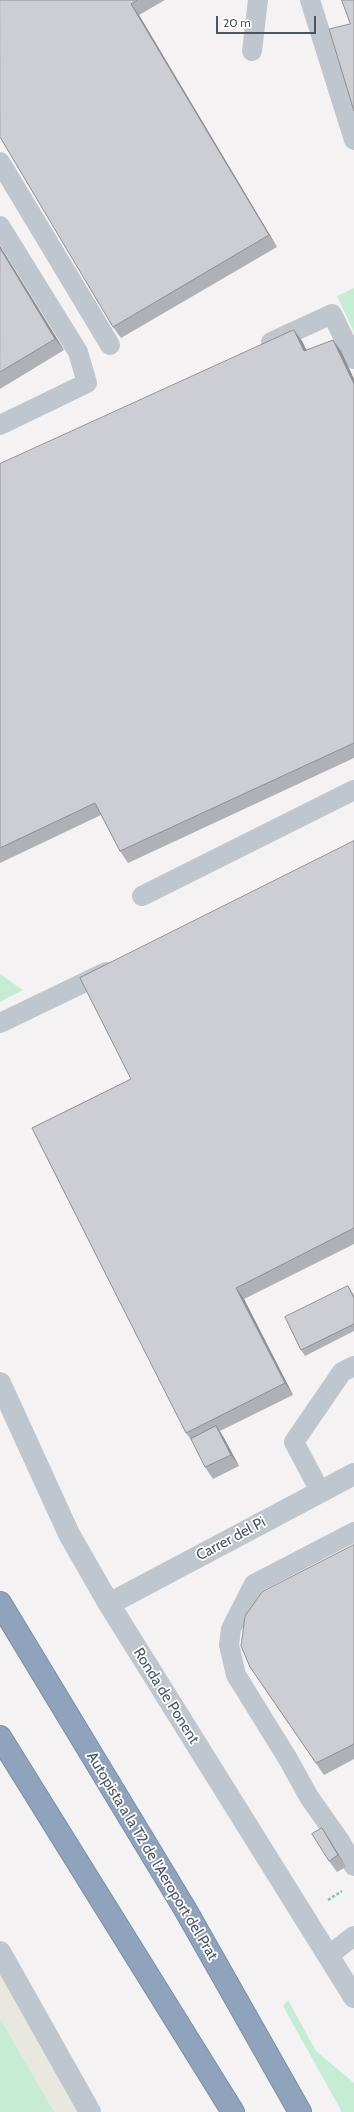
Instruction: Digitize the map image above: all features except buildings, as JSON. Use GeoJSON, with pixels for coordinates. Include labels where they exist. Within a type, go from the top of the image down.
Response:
{"type":"FeatureCollection","features":[{"type":"Feature","properties":{"kind":"highway","name":"Autopista a la T2 de l'Aeroport del Prat"},"geometry":{"type":"LineString","coordinates":[[0,1603],[185,1908],[300,2112]]}},
{"type":"Feature","properties":{"kind":"highway"},"geometry":{"type":"LineString","coordinates":[[0,1736],[233,2112]]}},
{"type":"Feature","properties":{"kind":"street","name":"Ronda de Ponent"},"geometry":{"type":"LineString","coordinates":[[0,1383],[69,1534],[109,1604],[302,1916],[354,1997]]}},
{"type":"Feature","properties":{"kind":"street","name":"Carrer del Pi"},"geometry":{"type":"LineString","coordinates":[[109,1604],[354,1474]]}},
{"type":"Feature","properties":{"kind":"street"},"geometry":{"type":"LineString","coordinates":[[0,1952],[90,2112]]}},
{"type":"Feature","properties":{"kind":"lane"},"geometry":{"type":"LineString","coordinates":[[252,51],[258,0]]}},
{"type":"Feature","properties":{"kind":"lane"},"geometry":{"type":"LineString","coordinates":[[310,0],[354,140]]}},
{"type":"Feature","properties":{"kind":"lane"},"geometry":{"type":"LineString","coordinates":[[0,162],[110,346]]}},
{"type":"Feature","properties":{"kind":"lane"},"geometry":{"type":"LineString","coordinates":[[0,226],[78,352],[87,383],[0,425]]}},
{"type":"Feature","properties":{"kind":"lane"},"geometry":{"type":"LineString","coordinates":[[253,350],[332,314],[354,359]]}},
{"type":"Feature","properties":{"kind":"lane"},"geometry":{"type":"LineString","coordinates":[[142,896],[354,790]]}},
{"type":"Feature","properties":{"kind":"lane"},"geometry":{"type":"LineString","coordinates":[[0,1023],[120,965]]}},
{"type":"Feature","properties":{"kind":"lane"},"geometry":{"type":"LineString","coordinates":[[320,1491],[294,1442],[342,1372],[354,1366]]}},
{"type":"Feature","properties":{"kind":"lane"},"geometry":{"type":"LineString","coordinates":[[354,1532],[254,1584],[231,1629],[229,1645],[236,1675],[288,1759],[309,1797],[340,1841],[354,1866]]}},
{"type":"Feature","properties":{"kind":"lane"},"geometry":{"type":"LineString","coordinates":[[328,1956],[354,1936]]}},
{"type":"Feature","properties":{"kind":"path"},"geometry":{"type":"LineString","coordinates":[[302,1916],[345,1889]]}},
{"type":"Feature","properties":{"kind":"shaded area"},"geometry":{"type":"Polygon","coordinates":[[[0,1949],[91,2112],[0,2112],[0,1949]]]}},
{"type":"Feature","properties":{"kind":"green space"},"geometry":{"type":"Polygon","coordinates":[[[354,288],[354,332],[337,296],[354,288]]]}},
{"type":"Feature","properties":{"kind":"green space"},"geometry":{"type":"Polygon","coordinates":[[[0,974],[23,990],[0,1002],[0,974]]]}},
{"type":"Feature","properties":{"kind":"green space"},"geometry":{"type":"Polygon","coordinates":[[[288,2000],[316,2051],[354,2083],[354,2112],[342,2112],[283,2006],[288,2000]]]}},
{"type":"Feature","properties":{"kind":"green space"},"geometry":{"type":"Polygon","coordinates":[[[0,2019],[54,2112],[0,2112],[0,2019]]]}}]}
